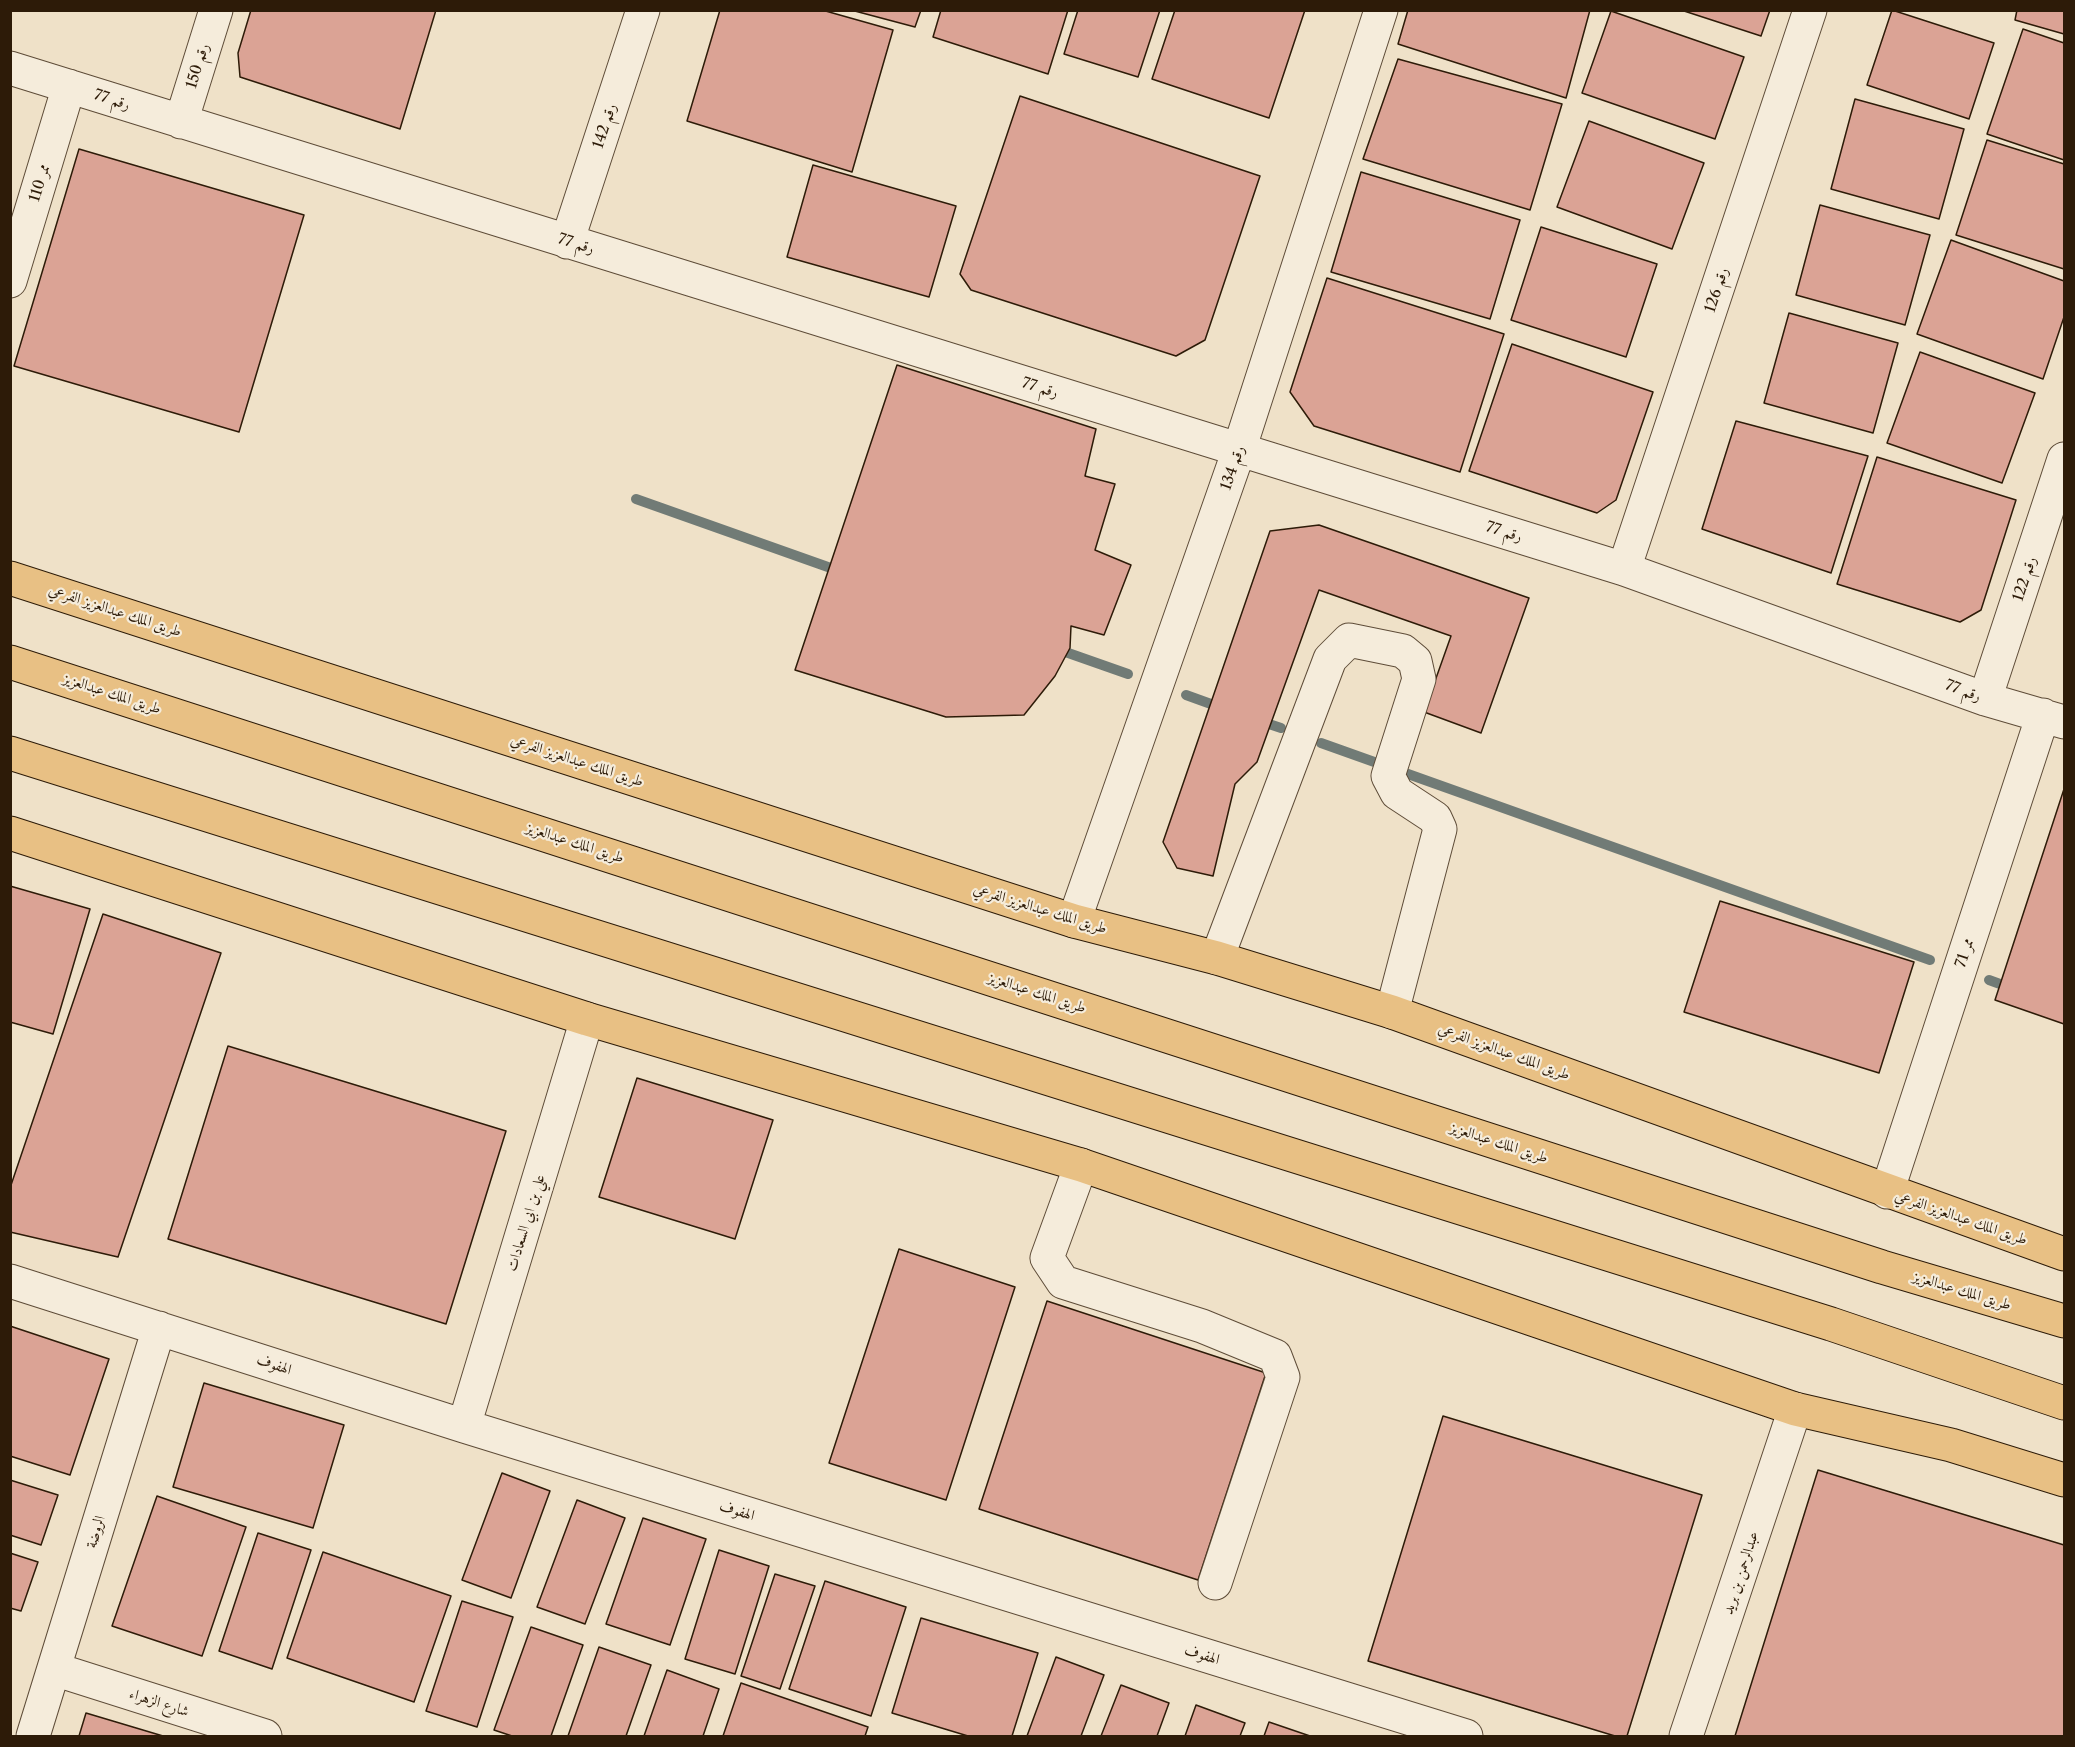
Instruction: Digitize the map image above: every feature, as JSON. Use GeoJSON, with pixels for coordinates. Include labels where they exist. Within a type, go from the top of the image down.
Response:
{"type":"FeatureCollection","features":[{"type":"Feature","properties":{"kind":"main road","name":"طريق الملك عبدالعزيز الفرعي"},"geometry":{"type":"LineString","coordinates":[[10,578],[1074,921],[1217,958],[1392,1012],[2064,1254]]}},
{"type":"Feature","properties":{"kind":"main road","name":"طريق الملك عبدالعزيز"},"geometry":{"type":"LineString","coordinates":[[10,662],[1871,1263],[2064,1321]]}},
{"type":"Feature","properties":{"kind":"main road"},"geometry":{"type":"LineString","coordinates":[[10,753],[1831,1324],[2064,1403]]}},
{"type":"Feature","properties":{"kind":"main road"},"geometry":{"type":"LineString","coordinates":[[10,833],[587,1020],[1081,1165],[1795,1409],[1951,1445],[2064,1480]]}},
{"type":"Feature","properties":{"kind":"main road"},"geometry":{"type":"LineString","coordinates":[[1951,1445],[2064,1462]]}},
{"type":"Feature","properties":{"kind":"street","name":"رقم 150"},"geometry":{"type":"LineString","coordinates":[[181,122],[216,10]]}},
{"type":"Feature","properties":{"kind":"street","name":"رقم 142"},"geometry":{"type":"LineString","coordinates":[[567,242],[642,10]]}},
{"type":"Feature","properties":{"kind":"street","name":"رقم 134"},"geometry":{"type":"LineString","coordinates":[[1074,921],[1239,450],[1381,10]]}},
{"type":"Feature","properties":{"kind":"street","name":"رقم 126"},"geometry":{"type":"LineString","coordinates":[[1624,569],[1810,10]]}},
{"type":"Feature","properties":{"kind":"street","name":"رقم 77"},"geometry":{"type":"LineString","coordinates":[[10,68],[1624,569],[1985,699],[2054,718]]}},
{"type":"Feature","properties":{"kind":"street","name":"110 ممر"},"geometry":{"type":"LineString","coordinates":[[10,281],[69,86]]}},
{"type":"Feature","properties":{"kind":"street","name":"رقم 122"},"geometry":{"type":"LineString","coordinates":[[1985,699],[2064,459]]}},
{"type":"Feature","properties":{"kind":"street"},"geometry":{"type":"LineString","coordinates":[[1217,958],[1330,658],[1349,640],[1403,651],[1415,660],[1419,679],[1388,776],[1397,793],[1435,818],[1440,829],[1392,1012]]}},
{"type":"Feature","properties":{"kind":"street","name":"ممر 71"},"geometry":{"type":"LineString","coordinates":[[1887,1192],[2054,718]]}},
{"type":"Feature","properties":{"kind":"street","name":"علي بن ابي السعادات"},"geometry":{"type":"LineString","coordinates":[[464,1426],[587,1020]]}},
{"type":"Feature","properties":{"kind":"street"},"geometry":{"type":"LineString","coordinates":[[1081,1165],[1047,1258],[1063,1282],[1202,1326],[1275,1356],[1283,1377],[1215,1583]]}},
{"type":"Feature","properties":{"kind":"street","name":"الهفوف"},"geometry":{"type":"LineString","coordinates":[[10,1281],[464,1426],[1466,1737]]}},
{"type":"Feature","properties":{"kind":"street","name":"الروضة"},"geometry":{"type":"LineString","coordinates":[[33,1737],[159,1328]]}},
{"type":"Feature","properties":{"kind":"street","name":"عبدالرحمن بن بريد"},"geometry":{"type":"LineString","coordinates":[[1686,1737],[1795,1409]]}},
{"type":"Feature","properties":{"kind":"street","name":"شارع الزهراء"},"geometry":{"type":"LineString","coordinates":[[54,1669],[265,1737]]}},
{"type":"Feature","properties":{"kind":"building"},"geometry":{"type":"Polygon","coordinates":[[[251,10],[436,10],[400,129],[240,77],[238,53],[251,10]]]}},
{"type":"Feature","properties":{"kind":"building"},"geometry":{"type":"Polygon","coordinates":[[[720,10],[822,10],[893,30],[852,172],[687,121],[720,10]]]}},
{"type":"Feature","properties":{"kind":"building"},"geometry":{"type":"Polygon","coordinates":[[[851,10],[921,10],[915,27],[851,10]]]}},
{"type":"Feature","properties":{"kind":"building"},"geometry":{"type":"Polygon","coordinates":[[[941,10],[1068,10],[1048,74],[933,37],[941,10]]]}},
{"type":"Feature","properties":{"kind":"building"},"geometry":{"type":"Polygon","coordinates":[[[1078,10],[1160,10],[1138,77],[1064,54],[1078,10]]]}},
{"type":"Feature","properties":{"kind":"building"},"geometry":{"type":"Polygon","coordinates":[[[1175,10],[1305,10],[1269,118],[1152,79],[1175,10]]]}},
{"type":"Feature","properties":{"kind":"building"},"geometry":{"type":"Polygon","coordinates":[[[1408,10],[1590,10],[1566,98],[1398,44],[1408,10]]]}},
{"type":"Feature","properties":{"kind":"building"},"geometry":{"type":"Polygon","coordinates":[[[1681,10],[1770,10],[1761,36],[1681,10]]]}},
{"type":"Feature","properties":{"kind":"building"},"geometry":{"type":"Polygon","coordinates":[[[1892,10],[1994,43],[1969,119],[1867,85],[1892,10]]]}},
{"type":"Feature","properties":{"kind":"building"},"geometry":{"type":"Polygon","coordinates":[[[2017,10],[2064,10],[2064,34],[2015,20],[2017,10]]]}},
{"type":"Feature","properties":{"kind":"building"},"geometry":{"type":"Polygon","coordinates":[[[1611,11],[1744,57],[1715,139],[1582,93],[1611,11]]]}},
{"type":"Feature","properties":{"kind":"building"},"geometry":{"type":"Polygon","coordinates":[[[2023,29],[2064,43],[2064,160],[1987,134],[2023,29]]]}},
{"type":"Feature","properties":{"kind":"building"},"geometry":{"type":"Polygon","coordinates":[[[1398,59],[1562,104],[1530,210],[1363,159],[1398,59]]]}},
{"type":"Feature","properties":{"kind":"building"},"geometry":{"type":"Polygon","coordinates":[[[1020,96],[1260,176],[1205,340],[1176,356],[971,290],[960,274],[1020,96]]]}},
{"type":"Feature","properties":{"kind":"building"},"geometry":{"type":"Polygon","coordinates":[[[1855,99],[1964,129],[1939,219],[1831,189],[1855,99]]]}},
{"type":"Feature","properties":{"kind":"building"},"geometry":{"type":"Polygon","coordinates":[[[1589,121],[1704,163],[1672,249],[1557,207],[1589,121]]]}},
{"type":"Feature","properties":{"kind":"building"},"geometry":{"type":"Polygon","coordinates":[[[1987,140],[2064,164],[2064,269],[1956,235],[1987,140]]]}},
{"type":"Feature","properties":{"kind":"building"},"geometry":{"type":"Polygon","coordinates":[[[79,149],[304,215],[239,432],[14,366],[79,149]]]}},
{"type":"Feature","properties":{"kind":"building"},"geometry":{"type":"Polygon","coordinates":[[[813,165],[956,206],[929,297],[787,257],[813,165]]]}},
{"type":"Feature","properties":{"kind":"building"},"geometry":{"type":"Polygon","coordinates":[[[1361,172],[1520,220],[1490,319],[1331,272],[1361,172]]]}},
{"type":"Feature","properties":{"kind":"building"},"geometry":{"type":"Polygon","coordinates":[[[1820,205],[1930,235],[1905,325],[1796,295],[1820,205]]]}},
{"type":"Feature","properties":{"kind":"building"},"geometry":{"type":"Polygon","coordinates":[[[1541,227],[1657,264],[1626,357],[1511,320],[1541,227]]]}},
{"type":"Feature","properties":{"kind":"building"},"geometry":{"type":"Polygon","coordinates":[[[1951,240],[2064,281],[2064,317],[2043,379],[1917,334],[1951,240]]]}},
{"type":"Feature","properties":{"kind":"building"},"geometry":{"type":"Polygon","coordinates":[[[1327,278],[1504,334],[1460,472],[1314,426],[1290,392],[1327,278]]]}},
{"type":"Feature","properties":{"kind":"building"},"geometry":{"type":"Polygon","coordinates":[[[1789,313],[1898,343],[1873,433],[1764,403],[1789,313]]]}},
{"type":"Feature","properties":{"kind":"building"},"geometry":{"type":"Polygon","coordinates":[[[1512,344],[1653,392],[1616,500],[1597,513],[1469,471],[1512,344]]]}},
{"type":"Feature","properties":{"kind":"building"},"geometry":{"type":"Polygon","coordinates":[[[1920,352],[2035,393],[2002,483],[1887,443],[1920,352]]]}},
{"type":"Feature","properties":{"kind":"building"},"geometry":{"type":"Polygon","coordinates":[[[897,365],[1096,429],[1085,476],[1115,484],[1095,550],[1131,565],[1104,635],[1071,626],[1070,648],[1055,676],[1024,715],[946,717],[795,670],[897,365]]]}},
{"type":"Feature","properties":{"kind":"building"},"geometry":{"type":"Polygon","coordinates":[[[1736,421],[1868,456],[1831,573],[1702,529],[1736,421]]]}},
{"type":"Feature","properties":{"kind":"building"},"geometry":{"type":"Polygon","coordinates":[[[1877,457],[2016,500],[1981,610],[1960,622],[1837,584],[1877,457]]]}},
{"type":"Feature","properties":{"kind":"building"},"geometry":{"type":"Polygon","coordinates":[[[1319,525],[1529,598],[1481,733],[1424,712],[1451,636],[1319,590],[1257,762],[1235,784],[1213,876],[1177,868],[1163,842],[1270,531],[1319,525]]]}},
{"type":"Feature","properties":{"kind":"building"},"geometry":{"type":"Polygon","coordinates":[[[2064,789],[2064,1024],[1995,1000],[2064,789]]]}},
{"type":"Feature","properties":{"kind":"building"},"geometry":{"type":"Polygon","coordinates":[[[10,886],[90,909],[53,1034],[10,1022],[10,886]]]}},
{"type":"Feature","properties":{"kind":"building"},"geometry":{"type":"Polygon","coordinates":[[[1720,901],[1914,962],[1879,1073],[1684,1012],[1720,901]]]}},
{"type":"Feature","properties":{"kind":"building"},"geometry":{"type":"Polygon","coordinates":[[[103,914],[221,953],[118,1257],[10,1232],[10,1188],[103,914]]]}},
{"type":"Feature","properties":{"kind":"building"},"geometry":{"type":"Polygon","coordinates":[[[228,1046],[506,1131],[446,1324],[168,1239],[228,1046]]]}},
{"type":"Feature","properties":{"kind":"building"},"geometry":{"type":"Polygon","coordinates":[[[637,1078],[773,1120],[735,1239],[599,1197],[637,1078]]]}},
{"type":"Feature","properties":{"kind":"building"},"geometry":{"type":"Polygon","coordinates":[[[899,1249],[1015,1287],[946,1500],[829,1463],[899,1249]]]}},
{"type":"Feature","properties":{"kind":"building"},"geometry":{"type":"Polygon","coordinates":[[[1047,1301],[1266,1373],[1198,1580],[979,1509],[1047,1301]]]}},
{"type":"Feature","properties":{"kind":"building"},"geometry":{"type":"Polygon","coordinates":[[[10,1326],[109,1359],[70,1475],[10,1456],[10,1326]]]}},
{"type":"Feature","properties":{"kind":"building"},"geometry":{"type":"Polygon","coordinates":[[[204,1383],[344,1425],[313,1528],[173,1487],[204,1383]]]}},
{"type":"Feature","properties":{"kind":"building"},"geometry":{"type":"Polygon","coordinates":[[[1443,1416],[1702,1495],[1627,1736],[1615,1736],[1368,1661],[1443,1416]]]}},
{"type":"Feature","properties":{"kind":"building"},"geometry":{"type":"Polygon","coordinates":[[[1818,1470],[2064,1545],[2064,1736],[1735,1736],[1818,1470]]]}},
{"type":"Feature","properties":{"kind":"building"},"geometry":{"type":"Polygon","coordinates":[[[502,1473],[550,1491],[511,1598],[462,1580],[502,1473]]]}},
{"type":"Feature","properties":{"kind":"building"},"geometry":{"type":"Polygon","coordinates":[[[10,1480],[58,1495],[41,1545],[10,1535],[10,1480]]]}},
{"type":"Feature","properties":{"kind":"building"},"geometry":{"type":"Polygon","coordinates":[[[157,1496],[246,1527],[202,1656],[112,1626],[157,1496]]]}},
{"type":"Feature","properties":{"kind":"building"},"geometry":{"type":"Polygon","coordinates":[[[577,1500],[625,1518],[585,1624],[537,1607],[577,1500]]]}},
{"type":"Feature","properties":{"kind":"building"},"geometry":{"type":"Polygon","coordinates":[[[643,1518],[706,1539],[670,1645],[606,1624],[643,1518]]]}},
{"type":"Feature","properties":{"kind":"building"},"geometry":{"type":"Polygon","coordinates":[[[258,1533],[311,1550],[272,1669],[219,1651],[258,1533]]]}},
{"type":"Feature","properties":{"kind":"building"},"geometry":{"type":"Polygon","coordinates":[[[719,1550],[769,1566],[735,1674],[685,1659],[719,1550]]]}},
{"type":"Feature","properties":{"kind":"building"},"geometry":{"type":"Polygon","coordinates":[[[323,1552],[451,1596],[414,1702],[287,1658],[323,1552]]]}},
{"type":"Feature","properties":{"kind":"building"},"geometry":{"type":"Polygon","coordinates":[[[10,1553],[38,1562],[21,1611],[10,1608],[10,1553]]]}},
{"type":"Feature","properties":{"kind":"building"},"geometry":{"type":"Polygon","coordinates":[[[775,1574],[815,1586],[780,1689],[741,1676],[775,1574]]]}},
{"type":"Feature","properties":{"kind":"building"},"geometry":{"type":"Polygon","coordinates":[[[825,1581],[906,1607],[871,1716],[789,1689],[825,1581]]]}},
{"type":"Feature","properties":{"kind":"building"},"geometry":{"type":"Polygon","coordinates":[[[462,1601],[513,1617],[477,1727],[426,1711],[462,1601]]]}},
{"type":"Feature","properties":{"kind":"building"},"geometry":{"type":"Polygon","coordinates":[[[921,1618],[1038,1653],[1012,1736],[968,1736],[892,1713],[921,1618]]]}},
{"type":"Feature","properties":{"kind":"building"},"geometry":{"type":"Polygon","coordinates":[[[531,1627],[583,1645],[551,1736],[512,1736],[494,1730],[531,1627]]]}},
{"type":"Feature","properties":{"kind":"building"},"geometry":{"type":"Polygon","coordinates":[[[599,1647],[651,1665],[626,1736],[568,1736],[599,1647]]]}},
{"type":"Feature","properties":{"kind":"building"},"geometry":{"type":"Polygon","coordinates":[[[1056,1657],[1104,1675],[1081,1736],[1027,1736],[1056,1657]]]}},
{"type":"Feature","properties":{"kind":"building"},"geometry":{"type":"Polygon","coordinates":[[[667,1670],[719,1689],[703,1736],[644,1736],[667,1670]]]}},
{"type":"Feature","properties":{"kind":"building"},"geometry":{"type":"Polygon","coordinates":[[[741,1683],[868,1727],[865,1736],[723,1736],[741,1683]]]}},
{"type":"Feature","properties":{"kind":"building"},"geometry":{"type":"Polygon","coordinates":[[[1121,1685],[1169,1703],[1157,1736],[1101,1736],[1121,1685]]]}},
{"type":"Feature","properties":{"kind":"building"},"geometry":{"type":"Polygon","coordinates":[[[1196,1705],[1245,1723],[1240,1736],[1185,1736],[1196,1705]]]}},
{"type":"Feature","properties":{"kind":"building"},"geometry":{"type":"Polygon","coordinates":[[[86,1713],[163,1736],[79,1736],[86,1713]]]}},
{"type":"Feature","properties":{"kind":"building"},"geometry":{"type":"Polygon","coordinates":[[[1269,1722],[1310,1736],[1264,1736],[1269,1722]]]}},
{"type":"Feature","properties":{"kind":"waterway"},"geometry":{"type":"LineString","coordinates":[[636,499],[842,572]]}},
{"type":"Feature","properties":{"kind":"waterway"},"geometry":{"type":"LineString","coordinates":[[1054,648],[1128,674]]}},
{"type":"Feature","properties":{"kind":"waterway"},"geometry":{"type":"LineString","coordinates":[[1186,695],[1222,708]]}},
{"type":"Feature","properties":{"kind":"waterway"},"geometry":{"type":"LineString","coordinates":[[1257,720],[1281,728]]}},
{"type":"Feature","properties":{"kind":"waterway"},"geometry":{"type":"LineString","coordinates":[[1321,743],[1930,960]]}},
{"type":"Feature","properties":{"kind":"waterway"},"geometry":{"type":"LineString","coordinates":[[1989,980],[2011,988]]}}]}
